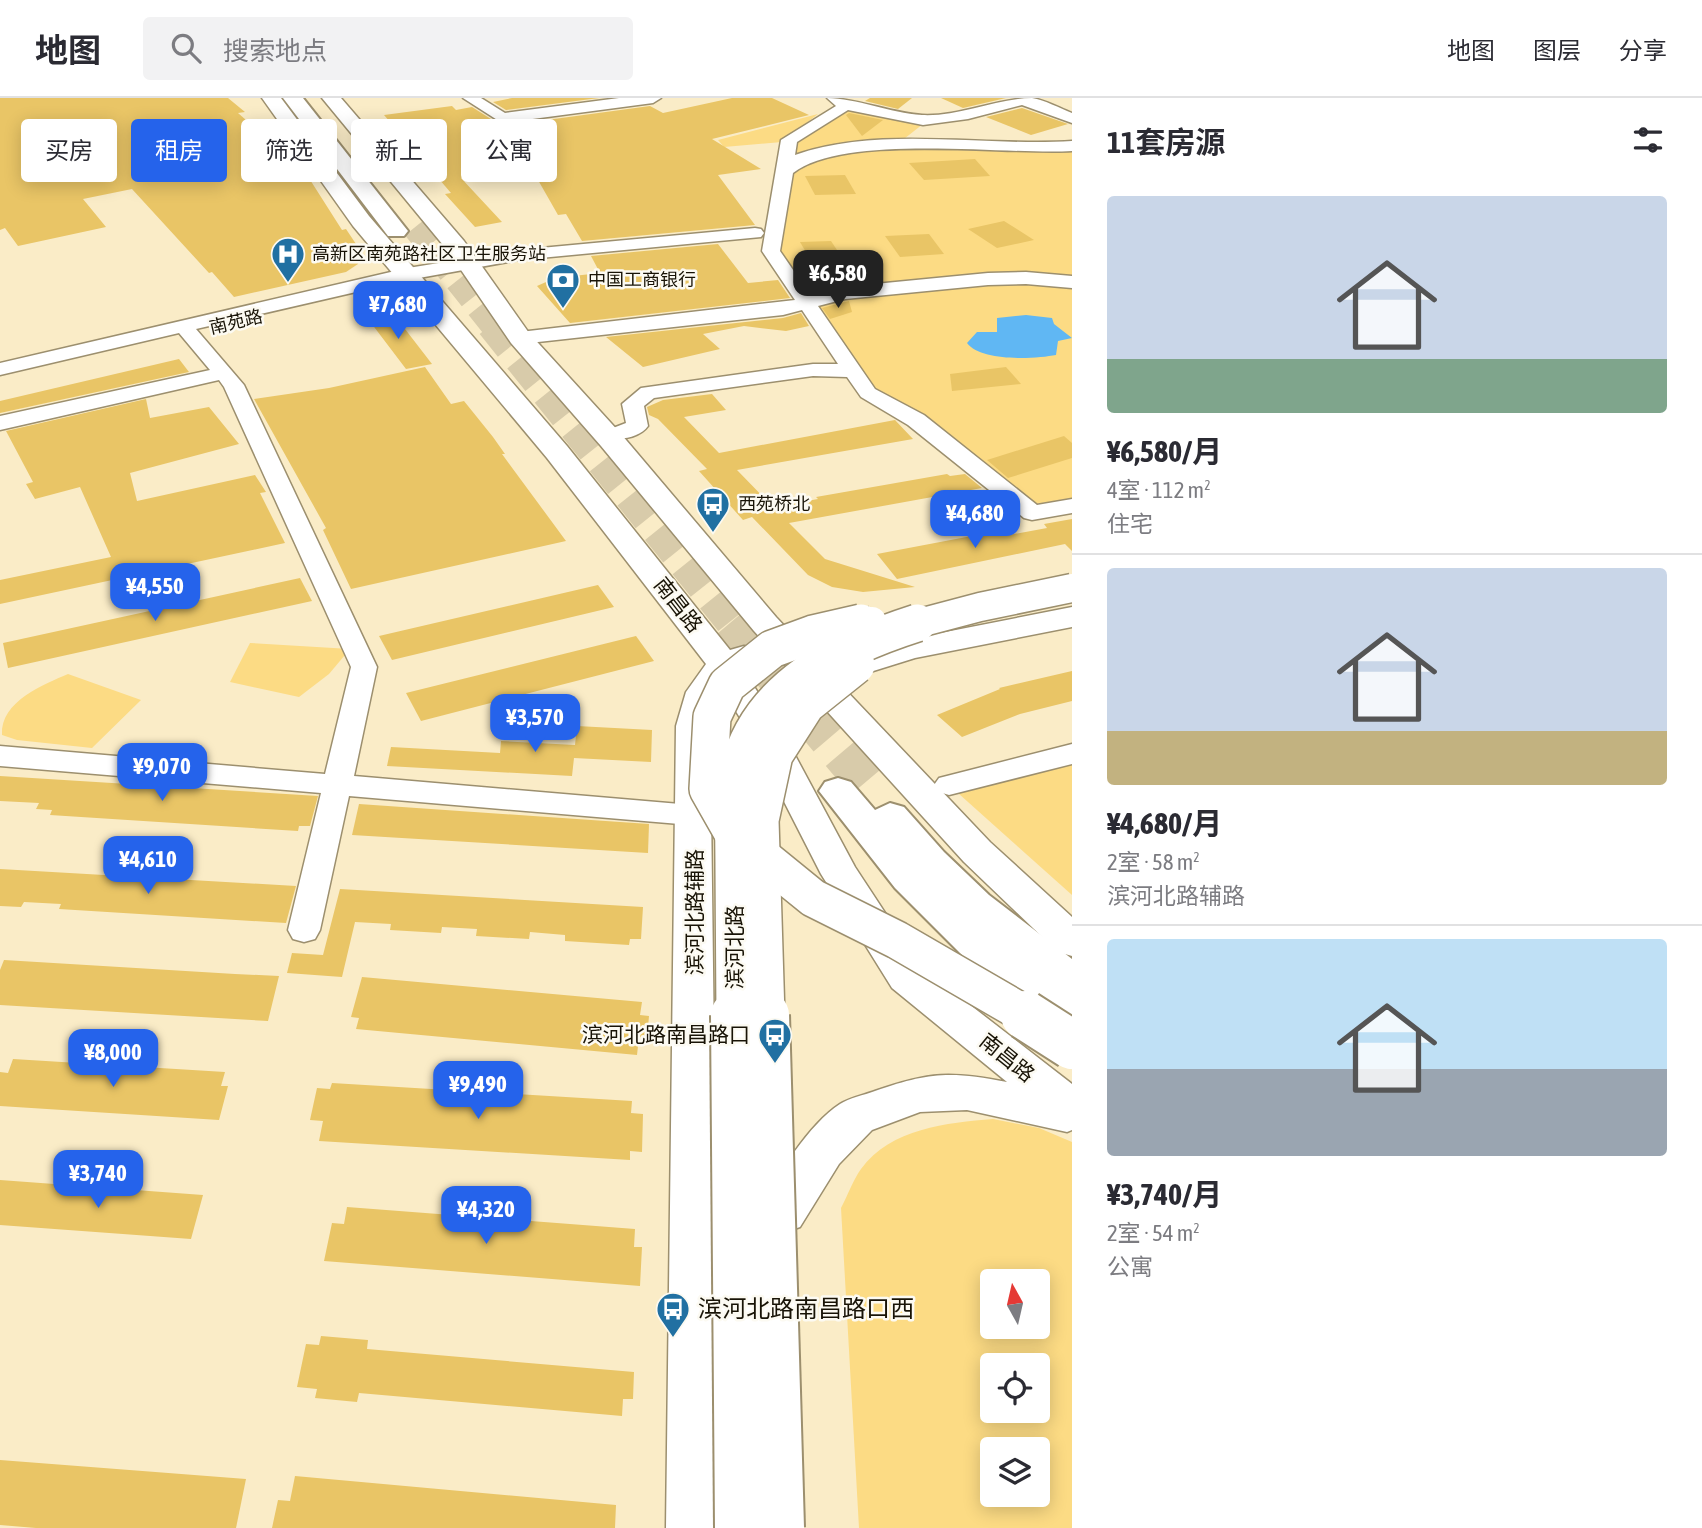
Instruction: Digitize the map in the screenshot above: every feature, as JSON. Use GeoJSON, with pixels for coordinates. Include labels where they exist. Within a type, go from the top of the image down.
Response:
{"type":"FeatureCollection","features":[{"type":"Feature","properties":{"kind":"highway"},"geometry":{"type":"LineString","coordinates":[[293,98],[405,229],[311,98]]}},
{"type":"Feature","properties":{"kind":"highway"},"geometry":{"type":"LineString","coordinates":[[1072,981],[1003,929],[852,788],[909,878],[997,962],[1072,1018]]}},
{"type":"Feature","properties":{"kind":"main road","name":"南昌路"},"geometry":{"type":"LineString","coordinates":[[271,98],[361,221],[557,452],[725,666],[764,729],[840,874],[906,977],[1072,1112]]}},
{"type":"Feature","properties":{"kind":"main road"},"geometry":{"type":"LineString","coordinates":[[331,98],[413,192],[520,338],[611,440],[765,624],[783,640],[977,852],[1072,940]]}},
{"type":"Feature","properties":{"kind":"main road"},"geometry":{"type":"LineString","coordinates":[[1072,579],[813,634],[772,649],[727,685],[712,717],[708,789],[733,833],[813,898],[897,940],[1043,1025],[1072,1045]]}},
{"type":"Feature","properties":{"kind":"main road","name":"滨河北路辅路"},"geometry":{"type":"LineString","coordinates":[[693,1528],[693,726],[703,689],[713,673],[797,634],[1072,579]]}},
{"type":"Feature","properties":{"kind":"main road","name":"滨河北路"},"geometry":{"type":"LineString","coordinates":[[739,1528],[734,792],[742,756],[764,712],[798,677],[830,656],[879,635],[973,609],[1072,588]]}},
{"type":"Feature","properties":{"kind":"main road","name":"滨河北路"},"geometry":{"type":"LineString","coordinates":[[780,1528],[760,820],[774,755],[806,705],[861,661],[900,644],[1072,603]]}},
{"type":"Feature","properties":{"kind":"main road"},"geometry":{"type":"LineString","coordinates":[[800,1528],[783,1212],[743,820],[748,771],[764,729],[818,678],[875,660],[1072,617]]}},
{"type":"Feature","properties":{"kind":"main road"},"geometry":{"type":"LineString","coordinates":[[783,1212],[823,1150],[856,1117],[919,1094],[967,1092],[1072,1112]]}},
{"type":"Feature","properties":{"kind":"street"},"geometry":{"type":"LineString","coordinates":[[471,98],[502,118],[653,98]]}},
{"type":"Feature","properties":{"kind":"street"},"geometry":{"type":"LineString","coordinates":[[1072,118],[1030,99],[968,114],[923,120],[862,110],[838,103],[789,140],[771,251],[869,393],[916,420],[1032,513],[1072,506]]}},
{"type":"Feature","properties":{"kind":"street"},"geometry":{"type":"LineString","coordinates":[[785,171],[803,158],[874,144],[1040,148],[1072,146]]}},
{"type":"Feature","properties":{"kind":"street","name":"南苑路"},"geometry":{"type":"LineString","coordinates":[[0,369],[519,255],[755,233]]}},
{"type":"Feature","properties":{"kind":"street","name":"南苑路"},"geometry":{"type":"LineString","coordinates":[[0,378],[411,277]]}},
{"type":"Feature","properties":{"kind":"street"},"geometry":{"type":"LineString","coordinates":[[520,338],[783,309],[805,301],[844,293],[988,279],[1026,278],[1072,282]]}},
{"type":"Feature","properties":{"kind":"street"},"geometry":{"type":"LineString","coordinates":[[188,332],[234,385],[364,667],[304,930]]}},
{"type":"Feature","properties":{"kind":"street"},"geometry":{"type":"LineString","coordinates":[[621,433],[637,426],[633,404],[648,392],[813,370],[853,371]]}},
{"type":"Feature","properties":{"kind":"street"},"geometry":{"type":"LineString","coordinates":[[0,423],[223,373]]}},
{"type":"Feature","properties":{"kind":"street"},"geometry":{"type":"LineString","coordinates":[[949,785],[1072,754]]}},
{"type":"Feature","properties":{"kind":"street"},"geometry":{"type":"LineString","coordinates":[[0,757],[743,820]]}},
{"type":"Feature","properties":{"kind":"shaded area"},"geometry":{"type":"Polygon","coordinates":[[[845,110],[923,124],[895,146],[1072,149],[1072,498],[1030,505],[872,390],[777,252],[795,141],[845,110]]]}},
{"type":"Feature","properties":{"kind":"shaded area"},"geometry":{"type":"Polygon","coordinates":[[[818,114],[782,142],[724,147],[718,140],[818,114]]]}},
{"type":"Feature","properties":{"kind":"shaded area"},"geometry":{"type":"Polygon","coordinates":[[[250,643],[350,649],[329,674],[299,697],[230,682],[250,643]]]}},
{"type":"Feature","properties":{"kind":"shaded area"},"geometry":{"type":"Polygon","coordinates":[[[68,674],[141,700],[92,748],[17,740],[2,735],[3,723],[16,703],[36,689],[68,674]]]}},
{"type":"Feature","properties":{"kind":"shaded area"},"geometry":{"type":"Polygon","coordinates":[[[1072,754],[1072,895],[949,785],[1072,754]]]}},
{"type":"Feature","properties":{"kind":"shaded area"},"geometry":{"type":"Polygon","coordinates":[[[993,1119],[1039,1128],[1072,1142],[1072,1528],[859,1528],[841,1208],[861,1169],[873,1155],[904,1136],[939,1126],[993,1119]]]}},
{"type":"Feature","properties":{"kind":"water"},"geometry":{"type":"Polygon","coordinates":[[[1026,315],[1052,318],[1054,324],[1072,338],[1058,341],[1056,355],[1035,357],[996,356],[974,349],[967,343],[977,332],[997,332],[997,318],[1026,315]]]}},
{"type":"Feature","properties":{"kind":"building"},"geometry":{"type":"Polygon","coordinates":[[[0,98],[228,98],[245,112],[238,113],[245,119],[241,119],[241,182],[311,182],[342,230],[346,229],[362,253],[358,264],[346,272],[234,297],[132,189],[83,199],[106,227],[18,246],[5,228],[0,230],[0,98]]]}},
{"type":"Feature","properties":{"kind":"building"},"geometry":{"type":"Polygon","coordinates":[[[512,98],[599,98],[506,110],[493,102],[512,98]]]}},
{"type":"Feature","properties":{"kind":"building"},"geometry":{"type":"Polygon","coordinates":[[[732,98],[772,98],[809,115],[712,139],[761,169],[718,175],[755,225],[582,241],[566,214],[558,215],[539,182],[557,182],[557,119],[554,119],[650,106],[663,113],[732,98]]]}},
{"type":"Feature","properties":{"kind":"building"},"geometry":{"type":"Polygon","coordinates":[[[870,98],[912,98],[898,109],[865,101],[870,98]]]}},
{"type":"Feature","properties":{"kind":"building"},"geometry":{"type":"Polygon","coordinates":[[[941,98],[1006,98],[963,108],[941,98]]]}},
{"type":"Feature","properties":{"kind":"building"},"geometry":{"type":"Polygon","coordinates":[[[452,106],[456,110],[472,107],[491,119],[461,119],[461,182],[465,182],[502,222],[475,227],[445,194],[451,193],[442,182],[447,182],[447,119],[387,119],[384,115],[452,106]]]}},
{"type":"Feature","properties":{"kind":"building"},"geometry":{"type":"Polygon","coordinates":[[[1022,108],[1068,124],[1031,135],[986,117],[1022,108]]]}},
{"type":"Feature","properties":{"kind":"building"},"geometry":{"type":"Polygon","coordinates":[[[849,113],[883,120],[862,136],[846,115],[849,113]]]}},
{"type":"Feature","properties":{"kind":"building"},"geometry":{"type":"Polygon","coordinates":[[[975,159],[990,176],[924,180],[909,163],[975,159]]]}},
{"type":"Feature","properties":{"kind":"building"},"geometry":{"type":"Polygon","coordinates":[[[845,175],[856,194],[815,195],[805,176],[845,175]]]}},
{"type":"Feature","properties":{"kind":"building"},"geometry":{"type":"Polygon","coordinates":[[[1004,221],[1034,240],[997,248],[968,229],[1004,221]]]}},
{"type":"Feature","properties":{"kind":"building"},"geometry":{"type":"Polygon","coordinates":[[[929,234],[944,254],[900,257],[885,236],[929,234]]]}},
{"type":"Feature","properties":{"kind":"building"},"geometry":{"type":"Polygon","coordinates":[[[831,241],[845,262],[813,264],[800,242],[831,241]]]}},
{"type":"Feature","properties":{"kind":"building"},"geometry":{"type":"Polygon","coordinates":[[[718,244],[748,283],[778,280],[790,298],[570,323],[537,286],[555,278],[600,273],[591,256],[718,244]]]}},
{"type":"Feature","properties":{"kind":"building"},"geometry":{"type":"Polygon","coordinates":[[[849,301],[852,312],[830,319],[822,308],[849,301]]]}},
{"type":"Feature","properties":{"kind":"building"},"geometry":{"type":"Polygon","coordinates":[[[370,304],[397,331],[405,329],[432,364],[406,369],[362,311],[370,304]]]}},
{"type":"Feature","properties":{"kind":"building"},"geometry":{"type":"Polygon","coordinates":[[[801,313],[809,326],[786,331],[744,326],[703,334],[720,349],[643,367],[606,337],[783,318],[801,313]]]}},
{"type":"Feature","properties":{"kind":"building"},"geometry":{"type":"Polygon","coordinates":[[[179,359],[189,372],[0,413],[0,401],[179,359]]]}},
{"type":"Feature","properties":{"kind":"building"},"geometry":{"type":"Polygon","coordinates":[[[425,367],[451,404],[464,401],[493,437],[505,454],[502,454],[566,541],[351,589],[323,530],[326,528],[254,399],[329,388],[425,367]]]}},
{"type":"Feature","properties":{"kind":"building"},"geometry":{"type":"Polygon","coordinates":[[[1006,367],[1021,384],[952,391],[950,374],[1006,367]]]}},
{"type":"Feature","properties":{"kind":"building"},"geometry":{"type":"Polygon","coordinates":[[[712,394],[726,410],[684,417],[719,453],[895,420],[913,439],[737,470],[773,507],[947,474],[965,474],[982,488],[789,523],[825,559],[915,587],[863,592],[832,587],[808,575],[752,517],[743,520],[699,471],[707,469],[658,419],[649,415],[647,407],[663,400],[712,394]]]}},
{"type":"Feature","properties":{"kind":"building"},"geometry":{"type":"Polygon","coordinates":[[[146,399],[150,418],[209,407],[239,444],[130,473],[137,501],[255,475],[266,492],[260,493],[285,543],[0,604],[0,580],[111,557],[80,487],[35,499],[26,484],[33,482],[6,431],[146,399]]]}},
{"type":"Feature","properties":{"kind":"building"},"geometry":{"type":"Polygon","coordinates":[[[1064,436],[1072,443],[1072,458],[1008,478],[987,460],[1064,436]]]}},
{"type":"Feature","properties":{"kind":"building"},"geometry":{"type":"Polygon","coordinates":[[[1072,519],[1072,551],[1065,544],[897,579],[877,554],[998,531],[1003,536],[1047,528],[1044,524],[1072,519]]]}},
{"type":"Feature","properties":{"kind":"building"},"geometry":{"type":"Polygon","coordinates":[[[300,578],[312,601],[8,668],[3,643],[300,578]]]}},
{"type":"Feature","properties":{"kind":"building"},"geometry":{"type":"Polygon","coordinates":[[[598,585],[614,607],[392,660],[379,636],[598,585]]]}},
{"type":"Feature","properties":{"kind":"building"},"geometry":{"type":"Polygon","coordinates":[[[636,636],[654,661],[421,721],[406,693],[636,636]]]}},
{"type":"Feature","properties":{"kind":"building"},"geometry":{"type":"Polygon","coordinates":[[[1072,671],[1072,701],[1020,714],[962,737],[937,715],[999,688],[1072,671]]]}},
{"type":"Feature","properties":{"kind":"building"},"geometry":{"type":"Polygon","coordinates":[[[577,726],[652,730],[651,762],[574,758],[572,776],[387,766],[391,747],[500,753],[501,741],[575,745],[577,726]]]}},
{"type":"Feature","properties":{"kind":"building"},"geometry":{"type":"Polygon","coordinates":[[[0,776],[318,796],[310,826],[299,826],[298,831],[50,815],[52,810],[36,809],[39,803],[0,801],[0,776]]]}},
{"type":"Feature","properties":{"kind":"building"},"geometry":{"type":"Polygon","coordinates":[[[359,804],[649,824],[648,853],[352,835],[359,804]]]}},
{"type":"Feature","properties":{"kind":"building"},"geometry":{"type":"Polygon","coordinates":[[[0,869],[296,886],[286,923],[59,909],[61,904],[24,902],[21,907],[0,906],[0,869]]]}},
{"type":"Feature","properties":{"kind":"building"},"geometry":{"type":"Polygon","coordinates":[[[340,889],[643,907],[641,939],[630,939],[629,945],[565,941],[565,935],[530,932],[529,939],[476,936],[477,929],[442,927],[441,933],[390,930],[391,924],[355,922],[342,977],[287,973],[292,953],[323,955],[340,889]]]}},
{"type":"Feature","properties":{"kind":"building"},"geometry":{"type":"Polygon","coordinates":[[[4,960],[279,976],[268,1021],[0,1005],[0,970],[4,960]]]}},
{"type":"Feature","properties":{"kind":"building"},"geometry":{"type":"Polygon","coordinates":[[[362,977],[642,1002],[640,1015],[649,1016],[647,1038],[639,1037],[637,1055],[356,1029],[359,1018],[351,1017],[362,977]]]}},
{"type":"Feature","properties":{"kind":"building"},"geometry":{"type":"Polygon","coordinates":[[[13,1059],[225,1072],[221,1086],[228,1086],[219,1120],[0,1106],[0,1072],[8,1073],[13,1059]]]}},
{"type":"Feature","properties":{"kind":"building"},"geometry":{"type":"Polygon","coordinates":[[[332,1083],[632,1101],[631,1113],[643,1114],[642,1152],[630,1151],[630,1160],[319,1141],[323,1121],[310,1120],[317,1088],[330,1089],[332,1083]]]}},
{"type":"Feature","properties":{"kind":"building"},"geometry":{"type":"Polygon","coordinates":[[[0,1180],[203,1195],[191,1239],[0,1225],[0,1180]]]}},
{"type":"Feature","properties":{"kind":"building"},"geometry":{"type":"Polygon","coordinates":[[[347,1207],[635,1229],[634,1247],[642,1247],[640,1286],[324,1261],[332,1223],[344,1224],[347,1207]]]}},
{"type":"Feature","properties":{"kind":"building"},"geometry":{"type":"Polygon","coordinates":[[[321,1336],[368,1340],[367,1349],[634,1372],[633,1399],[623,1399],[622,1416],[359,1393],[357,1402],[315,1398],[317,1389],[297,1387],[306,1344],[319,1345],[321,1336]]]}},
{"type":"Feature","properties":{"kind":"building"},"geometry":{"type":"Polygon","coordinates":[[[0,1460],[246,1479],[236,1528],[36,1528],[0,1525],[0,1460]]]}},
{"type":"Feature","properties":{"kind":"building"},"geometry":{"type":"Polygon","coordinates":[[[295,1476],[616,1505],[615,1528],[272,1528],[278,1500],[290,1501],[295,1476]]]}},
{"type":"Feature","properties":{"kind":"tunnel"},"geometry":{"type":"LineString","coordinates":[[414,228],[493,327]]}},
{"type":"Feature","properties":{"kind":"tunnel"},"geometry":{"type":"LineString","coordinates":[[491,325],[732,625]]}},
{"type":"Feature","properties":{"kind":"tunnel"},"geometry":{"type":"LineString","coordinates":[[730,623],[866,784]]}},
{"type":"Feature","properties":{"kind":"place","name":"高新区南苑路社区卫生服务站"},"geometry":{"type":"Point","coordinates":[288,284]}},
{"type":"Feature","properties":{"kind":"place","name":"中国工商银行"},"geometry":{"type":"Point","coordinates":[563,310]}},
{"type":"Feature","properties":{"kind":"place","name":"西苑桥北"},"geometry":{"type":"Point","coordinates":[713,534]}},
{"type":"Feature","properties":{"kind":"place","name":"滨河北路南昌路口"},"geometry":{"type":"Point","coordinates":[775,1065]}},
{"type":"Feature","properties":{"kind":"place","name":"滨河北路南昌路口西"},"geometry":{"type":"Point","coordinates":[673,1339]}}]}
